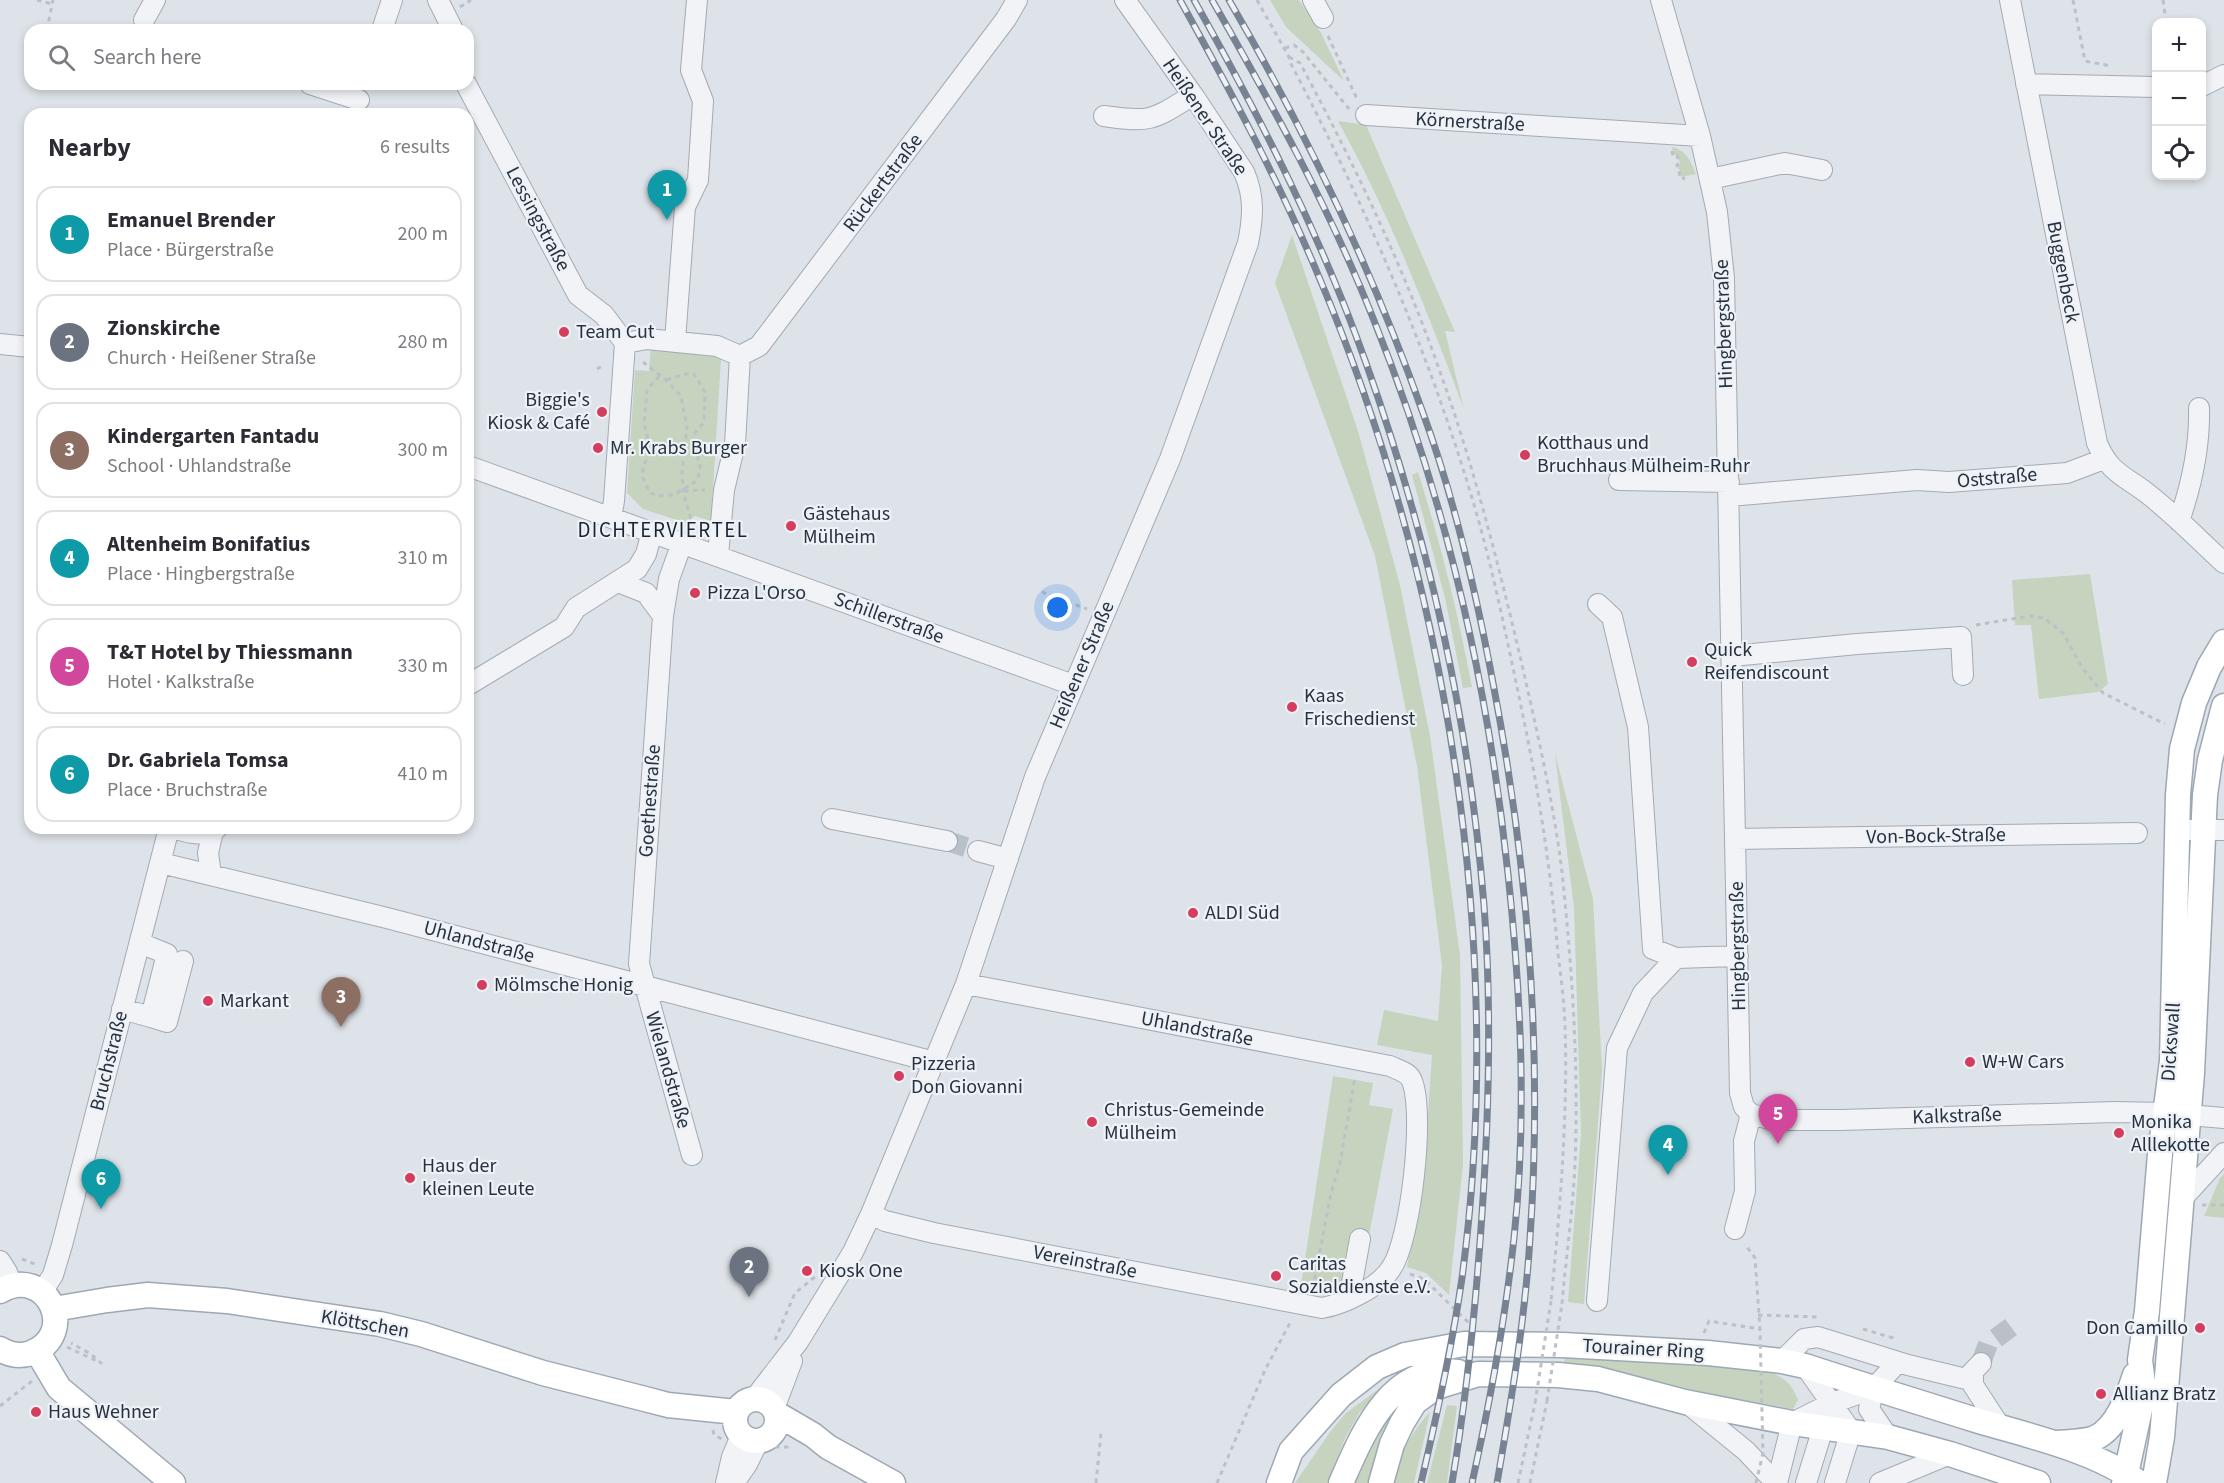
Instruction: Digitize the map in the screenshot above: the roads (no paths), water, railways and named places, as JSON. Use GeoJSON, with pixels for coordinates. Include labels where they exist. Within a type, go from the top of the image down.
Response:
{"type":"FeatureCollection","features":[{"type":"Feature","properties":{"kind":"main road","name":"Dickswall"},"geometry":{"type":"LineString","coordinates":[[2130,1480],[2144,1391],[2140,1360],[2147,1311],[2164,1113],[2172,1061],[2179,784],[2187,724],[2200,687],[2224,642]]}},
{"type":"Feature","properties":{"kind":"main road","name":"Dickswall"},"geometry":{"type":"LineString","coordinates":[[2154,1483],[2162,1437],[2191,1202],[2189,1115],[2214,830],[2210,760],[2224,706]]}},
{"type":"Feature","properties":{"kind":"main road"},"geometry":{"type":"LineString","coordinates":[[6,1289],[28,1285],[48,1301],[54,1330],[43,1361]]}},
{"type":"Feature","properties":{"kind":"main road","name":"Klöttschen"},"geometry":{"type":"LineString","coordinates":[[48,1301],[93,1303],[160,1296],[227,1301],[381,1324],[543,1373],[668,1405],[692,1417],[712,1423],[756,1422],[813,1435],[828,1447],[893,1483]]}},
{"type":"Feature","properties":{"kind":"main road","name":"Tourainer Ring"},"geometry":{"type":"LineString","coordinates":[[1279,1483],[1291,1451],[1341,1395],[1377,1367],[1405,1355],[1464,1344],[1586,1346],[1708,1353],[1794,1364],[2054,1444],[2130,1480]]}},
{"type":"Feature","properties":{"kind":"main road"},"geometry":{"type":"LineString","coordinates":[[0,1349],[16,1356],[26,1355],[43,1361],[59,1388],[173,1483]]}},
{"type":"Feature","properties":{"kind":"main road","name":"Tourainer Ring"},"geometry":{"type":"LineString","coordinates":[[2054,1444],[2095,1438],[2112,1424],[2128,1398],[2140,1360]]}},
{"type":"Feature","properties":{"kind":"main road"},"geometry":{"type":"LineString","coordinates":[[1341,1483],[1364,1431],[1380,1408],[1401,1388],[1420,1375],[1448,1371],[1478,1374]]}},
{"type":"Feature","properties":{"kind":"main road","name":"Tourainer Ring"},"geometry":{"type":"LineString","coordinates":[[1381,1483],[1392,1444],[1415,1402],[1436,1387],[1478,1374],[1558,1375],[1598,1379],[1685,1402],[1792,1423],[1888,1437],[1950,1454],[2038,1483]]}},
{"type":"Feature","properties":{"kind":"main road"},"geometry":{"type":"LineString","coordinates":[[1266,1483],[1276,1466],[1291,1451]]}},
{"type":"Feature","properties":{"kind":"street"},"geometry":{"type":"LineString","coordinates":[[144,20],[155,0]]}},
{"type":"Feature","properties":{"kind":"street"},"geometry":{"type":"LineString","coordinates":[[384,24],[392,0]]}},
{"type":"Feature","properties":{"kind":"street"},"geometry":{"type":"LineString","coordinates":[[438,0],[450,24]]}},
{"type":"Feature","properties":{"kind":"street"},"geometry":{"type":"LineString","coordinates":[[675,341],[684,207],[698,180],[699,169],[703,101],[691,70],[697,0]]}},
{"type":"Feature","properties":{"kind":"street","name":"Rückertstraße"},"geometry":{"type":"LineString","coordinates":[[740,356],[759,346],[1006,19],[1017,0]]}},
{"type":"Feature","properties":{"kind":"street","name":"Heißener Straße"},"geometry":{"type":"LineString","coordinates":[[726,1483],[732,1457],[756,1422],[798,1342],[853,1252],[934,1062],[966,984],[1035,777],[1170,459],[1248,243],[1253,200],[1250,184],[1244,172],[1193,95],[1125,0]]}},
{"type":"Feature","properties":{"kind":"street"},"geometry":{"type":"LineString","coordinates":[[1313,0],[1323,18]]}},
{"type":"Feature","properties":{"kind":"street","name":"Hingbergstraße"},"geometry":{"type":"LineString","coordinates":[[1661,0],[1710,179],[1717,212],[1724,278],[1740,1093],[1744,1107],[1751,1114]]}},
{"type":"Feature","properties":{"kind":"street","name":"Buggenbeck"},"geometry":{"type":"LineString","coordinates":[[2010,0],[2097,443],[2104,459]]}},
{"type":"Feature","properties":{"kind":"street"},"geometry":{"type":"LineString","coordinates":[[2206,84],[2224,75]]}},
{"type":"Feature","properties":{"kind":"street"},"geometry":{"type":"LineString","coordinates":[[2026,84],[2152,87]]}},
{"type":"Feature","properties":{"kind":"street"},"geometry":{"type":"LineString","coordinates":[[330,90],[359,99]]}},
{"type":"Feature","properties":{"kind":"street","name":"Lessingstraße"},"geometry":{"type":"LineString","coordinates":[[469,90],[578,295],[604,315],[625,343]]}},
{"type":"Feature","properties":{"kind":"street"},"geometry":{"type":"LineString","coordinates":[[1104,116],[1150,119],[1193,95]]}},
{"type":"Feature","properties":{"kind":"street","name":"Körnerstraße"},"geometry":{"type":"LineString","coordinates":[[1360,115],[1700,136]]}},
{"type":"Feature","properties":{"kind":"street"},"geometry":{"type":"LineString","coordinates":[[1710,179],[1785,163],[1822,170]]}},
{"type":"Feature","properties":{"kind":"street"},"geometry":{"type":"LineString","coordinates":[[611,517],[625,343],[648,339],[717,346],[740,356],[735,444],[724,490],[718,555]]}},
{"type":"Feature","properties":{"kind":"street"},"geometry":{"type":"LineString","coordinates":[[0,344],[24,346]]}},
{"type":"Feature","properties":{"kind":"street"},"geometry":{"type":"LineString","coordinates":[[2180,521],[2190,492],[2199,439],[2199,408]]}},
{"type":"Feature","properties":{"kind":"street"},"geometry":{"type":"LineString","coordinates":[[2104,459],[2113,470],[2147,493],[2180,521],[2224,563]]}},
{"type":"Feature","properties":{"kind":"street","name":"Oststraße"},"geometry":{"type":"LineString","coordinates":[[1619,480],[1729,489],[1917,480],[1949,483],[2067,472],[2104,459]]}},
{"type":"Feature","properties":{"kind":"street","name":"Schillerstraße"},"geometry":{"type":"LineString","coordinates":[[474,468],[1073,685]]}},
{"type":"Feature","properties":{"kind":"street"},"geometry":{"type":"LineString","coordinates":[[474,681],[564,627],[576,608],[637,569],[646,554],[651,532]]}},
{"type":"Feature","properties":{"kind":"street","name":"Goethestraße"},"geometry":{"type":"LineString","coordinates":[[644,986],[639,964],[663,616],[669,579],[682,543]]}},
{"type":"Feature","properties":{"kind":"street"},"geometry":{"type":"LineString","coordinates":[[618,582],[646,593],[663,616]]}},
{"type":"Feature","properties":{"kind":"street"},"geometry":{"type":"LineString","coordinates":[[1598,604],[1612,617],[1638,727],[1653,949],[1676,958],[1738,956]]}},
{"type":"Feature","properties":{"kind":"street"},"geometry":{"type":"LineString","coordinates":[[1732,656],[1961,637],[1963,675]]}},
{"type":"Feature","properties":{"kind":"street"},"geometry":{"type":"LineString","coordinates":[[832,819],[947,842]]}},
{"type":"Feature","properties":{"kind":"street"},"geometry":{"type":"LineString","coordinates":[[2178,830],[2214,830]]}},
{"type":"Feature","properties":{"kind":"street","name":"Von-Bock-Straße"},"geometry":{"type":"LineString","coordinates":[[1736,839],[2137,833]]}},
{"type":"Feature","properties":{"kind":"street","name":"Bruchstraße"},"geometry":{"type":"LineString","coordinates":[[48,1301],[54,1270],[168,834]]}},
{"type":"Feature","properties":{"kind":"street"},"geometry":{"type":"LineString","coordinates":[[211,874],[208,853],[214,834]]}},
{"type":"Feature","properties":{"kind":"street"},"geometry":{"type":"LineString","coordinates":[[978,851],[1008,859]]}},
{"type":"Feature","properties":{"kind":"street","name":"Uhlandstraße"},"geometry":{"type":"LineString","coordinates":[[161,863],[211,874],[934,1062]]}},
{"type":"Feature","properties":{"kind":"street"},"geometry":{"type":"LineString","coordinates":[[140,943],[167,954],[151,1017]]}},
{"type":"Feature","properties":{"kind":"street"},"geometry":{"type":"LineString","coordinates":[[1597,1300],[1617,1048],[1643,993],[1676,958]]}},
{"type":"Feature","properties":{"kind":"street"},"geometry":{"type":"LineString","coordinates":[[122,1009],[167,1022],[183,961]]}},
{"type":"Feature","properties":{"kind":"street","name":"Uhlandstraße"},"geometry":{"type":"LineString","coordinates":[[966,984],[1390,1066],[1404,1071],[1412,1079],[1414,1092],[1415,1170],[1399,1254],[1391,1269]]}},
{"type":"Feature","properties":{"kind":"street","name":"Wielandstraße"},"geometry":{"type":"LineString","coordinates":[[644,986],[692,1155]]}},
{"type":"Feature","properties":{"kind":"street","name":"Kalkstraße"},"geometry":{"type":"LineString","coordinates":[[1751,1114],[1773,1120],[2042,1113],[2164,1113],[2224,1118]]}},
{"type":"Feature","properties":{"kind":"street"},"geometry":{"type":"LineString","coordinates":[[1735,1229],[1745,1191],[1744,1141],[1751,1114]]}},
{"type":"Feature","properties":{"kind":"street"},"geometry":{"type":"LineString","coordinates":[[2191,1202],[2224,1153]]}},
{"type":"Feature","properties":{"kind":"street","name":"Vereinstraße"},"geometry":{"type":"LineString","coordinates":[[870,1214],[885,1221],[934,1233],[1322,1308],[1348,1299],[1375,1283],[1391,1269]]}},
{"type":"Feature","properties":{"kind":"street"},"geometry":{"type":"LineString","coordinates":[[1348,1299],[1360,1239]]}},
{"type":"Feature","properties":{"kind":"street"},"geometry":{"type":"LineString","coordinates":[[6,1289],[8,1259]]}},
{"type":"Feature","properties":{"kind":"street"},"geometry":{"type":"LineString","coordinates":[[1835,1483],[1851,1431],[1794,1364],[1804,1339],[1818,1337],[1898,1362],[1973,1375],[2001,1428]]}},
{"type":"Feature","properties":{"kind":"street"},"geometry":{"type":"LineString","coordinates":[[1776,1483],[1792,1423],[1830,1404],[1874,1388],[1898,1362]]}},
{"type":"Feature","properties":{"kind":"street"},"geometry":{"type":"LineString","coordinates":[[1874,1388],[1869,1409],[1888,1437]]}},
{"type":"Feature","properties":{"kind":"street"},"geometry":{"type":"LineString","coordinates":[[1685,1402],[1746,1451],[1776,1483]]}},
{"type":"Feature","properties":{"kind":"street"},"geometry":{"type":"LineString","coordinates":[[1806,1483],[1830,1404]]}},
{"type":"Feature","properties":{"kind":"street","name":"Heißener Straße"},"geometry":{"type":"LineString","coordinates":[[734,1483],[747,1464],[756,1422]]}},
{"type":"Feature","properties":{"kind":"street"},"geometry":{"type":"LineString","coordinates":[[1880,1483],[1950,1454]]}},
{"type":"Feature","properties":{"kind":"tunnel"},"geometry":{"type":"LineString","coordinates":[[947,841],[978,851]]}},
{"type":"Feature","properties":{"kind":"tunnel"},"geometry":{"type":"LineString","coordinates":[[1981,1363],[1988,1344],[2011,1327]]}},
{"type":"Feature","properties":{"kind":"railway"},"geometry":{"type":"LineString","coordinates":[[1180,0],[1271,171],[1319,277],[1364,394],[1402,516],[1433,641],[1455,768],[1470,897],[1476,1026],[1474,1153],[1458,1304],[1444,1381],[1421,1483]]}},
{"type":"Feature","properties":{"kind":"railway"},"geometry":{"type":"LineString","coordinates":[[1194,0],[1288,178],[1329,269],[1366,363],[1427,562],[1443,630],[1468,767],[1484,905],[1489,1060],[1477,1281],[1467,1383],[1452,1483]]}},
{"type":"Feature","properties":{"kind":"railway"},"geometry":{"type":"LineString","coordinates":[[1212,0],[1277,117],[1338,236],[1399,385],[1422,453],[1460,591],[1489,732],[1508,874],[1516,965],[1521,1056],[1520,1147],[1514,1238],[1502,1331],[1472,1483]]}},
{"type":"Feature","properties":{"kind":"railway"},"geometry":{"type":"LineString","coordinates":[[1229,0],[1285,100],[1336,202],[1403,359],[1455,513],[1493,683],[1524,890],[1530,959],[1535,1098],[1534,1168],[1528,1269],[1517,1361],[1497,1483]]}},
{"type":"Feature","properties":{"kind":"place","name":"Emanuel Brender"},"geometry":{"type":"Point","coordinates":[667,220]}},
{"type":"Feature","properties":{"kind":"place","name":"Team Cut"},"geometry":{"type":"Point","coordinates":[564,332]}},
{"type":"Feature","properties":{"kind":"place","name":"Biggie's Kiosk & Café"},"geometry":{"type":"Point","coordinates":[602,412]}},
{"type":"Feature","properties":{"kind":"place","name":"Mr. Krabs Burger"},"geometry":{"type":"Point","coordinates":[598,448]}},
{"type":"Feature","properties":{"kind":"place","name":"Kotthaus und Bruchhaus Mülheim-Ruhr"},"geometry":{"type":"Point","coordinates":[1525,455]}},
{"type":"Feature","properties":{"kind":"place","name":"Gästehaus Mülheim"},"geometry":{"type":"Point","coordinates":[791,526]}},
{"type":"Feature","properties":{"kind":"place","name":"Pizza L'Orso"},"geometry":{"type":"Point","coordinates":[695,593]}},
{"type":"Feature","properties":{"kind":"place","name":"Quick Reifendiscount"},"geometry":{"type":"Point","coordinates":[1692,662]}},
{"type":"Feature","properties":{"kind":"place","name":"Kaas Frischedienst"},"geometry":{"type":"Point","coordinates":[1292,707]}},
{"type":"Feature","properties":{"kind":"place","name":"ALDI Süd"},"geometry":{"type":"Point","coordinates":[1193,913]}},
{"type":"Feature","properties":{"kind":"place","name":"Mölmsche Honig"},"geometry":{"type":"Point","coordinates":[482,985]}},
{"type":"Feature","properties":{"kind":"place","name":"Markant"},"geometry":{"type":"Point","coordinates":[208,1001]}},
{"type":"Feature","properties":{"kind":"place","name":"Kindergarten Fantadu"},"geometry":{"type":"Point","coordinates":[341,1027]}},
{"type":"Feature","properties":{"kind":"place","name":"W+W Cars"},"geometry":{"type":"Point","coordinates":[1970,1062]}},
{"type":"Feature","properties":{"kind":"place","name":"Pizzeria Don Giovanni"},"geometry":{"type":"Point","coordinates":[899,1076]}},
{"type":"Feature","properties":{"kind":"place","name":"Christus-Gemeinde Mülheim"},"geometry":{"type":"Point","coordinates":[1092,1122]}},
{"type":"Feature","properties":{"kind":"place","name":"Monika Alllekotte"},"geometry":{"type":"Point","coordinates":[2119,1133]}},
{"type":"Feature","properties":{"kind":"place","name":"T&T Hotel by Thiessmann"},"geometry":{"type":"Point","coordinates":[1778,1144]}},
{"type":"Feature","properties":{"kind":"place","name":"Altenheim Bonifatius"},"geometry":{"type":"Point","coordinates":[1668,1175]}},
{"type":"Feature","properties":{"kind":"place","name":"Haus der kleinen Leute"},"geometry":{"type":"Point","coordinates":[410,1178]}},
{"type":"Feature","properties":{"kind":"place","name":"Dr. Gabriela Tomsa"},"geometry":{"type":"Point","coordinates":[101,1209]}},
{"type":"Feature","properties":{"kind":"place","name":"Kiosk One"},"geometry":{"type":"Point","coordinates":[807,1271]}},
{"type":"Feature","properties":{"kind":"place","name":"Caritas Sozialdienste e.V."},"geometry":{"type":"Point","coordinates":[1276,1276]}},
{"type":"Feature","properties":{"kind":"place","name":"Zionskirche"},"geometry":{"type":"Point","coordinates":[749,1297]}},
{"type":"Feature","properties":{"kind":"place","name":"Don Camillo"},"geometry":{"type":"Point","coordinates":[2200,1328]}},
{"type":"Feature","properties":{"kind":"place","name":"Allianz Bratz"},"geometry":{"type":"Point","coordinates":[2101,1394]}},
{"type":"Feature","properties":{"kind":"place","name":"Haus Wehner"},"geometry":{"type":"Point","coordinates":[36,1412]}},
{"type":"Feature","properties":{"kind":"district","name":"DICHTERVIERTEL"},"geometry":{"type":"Point","coordinates":[663,530]}}]}
